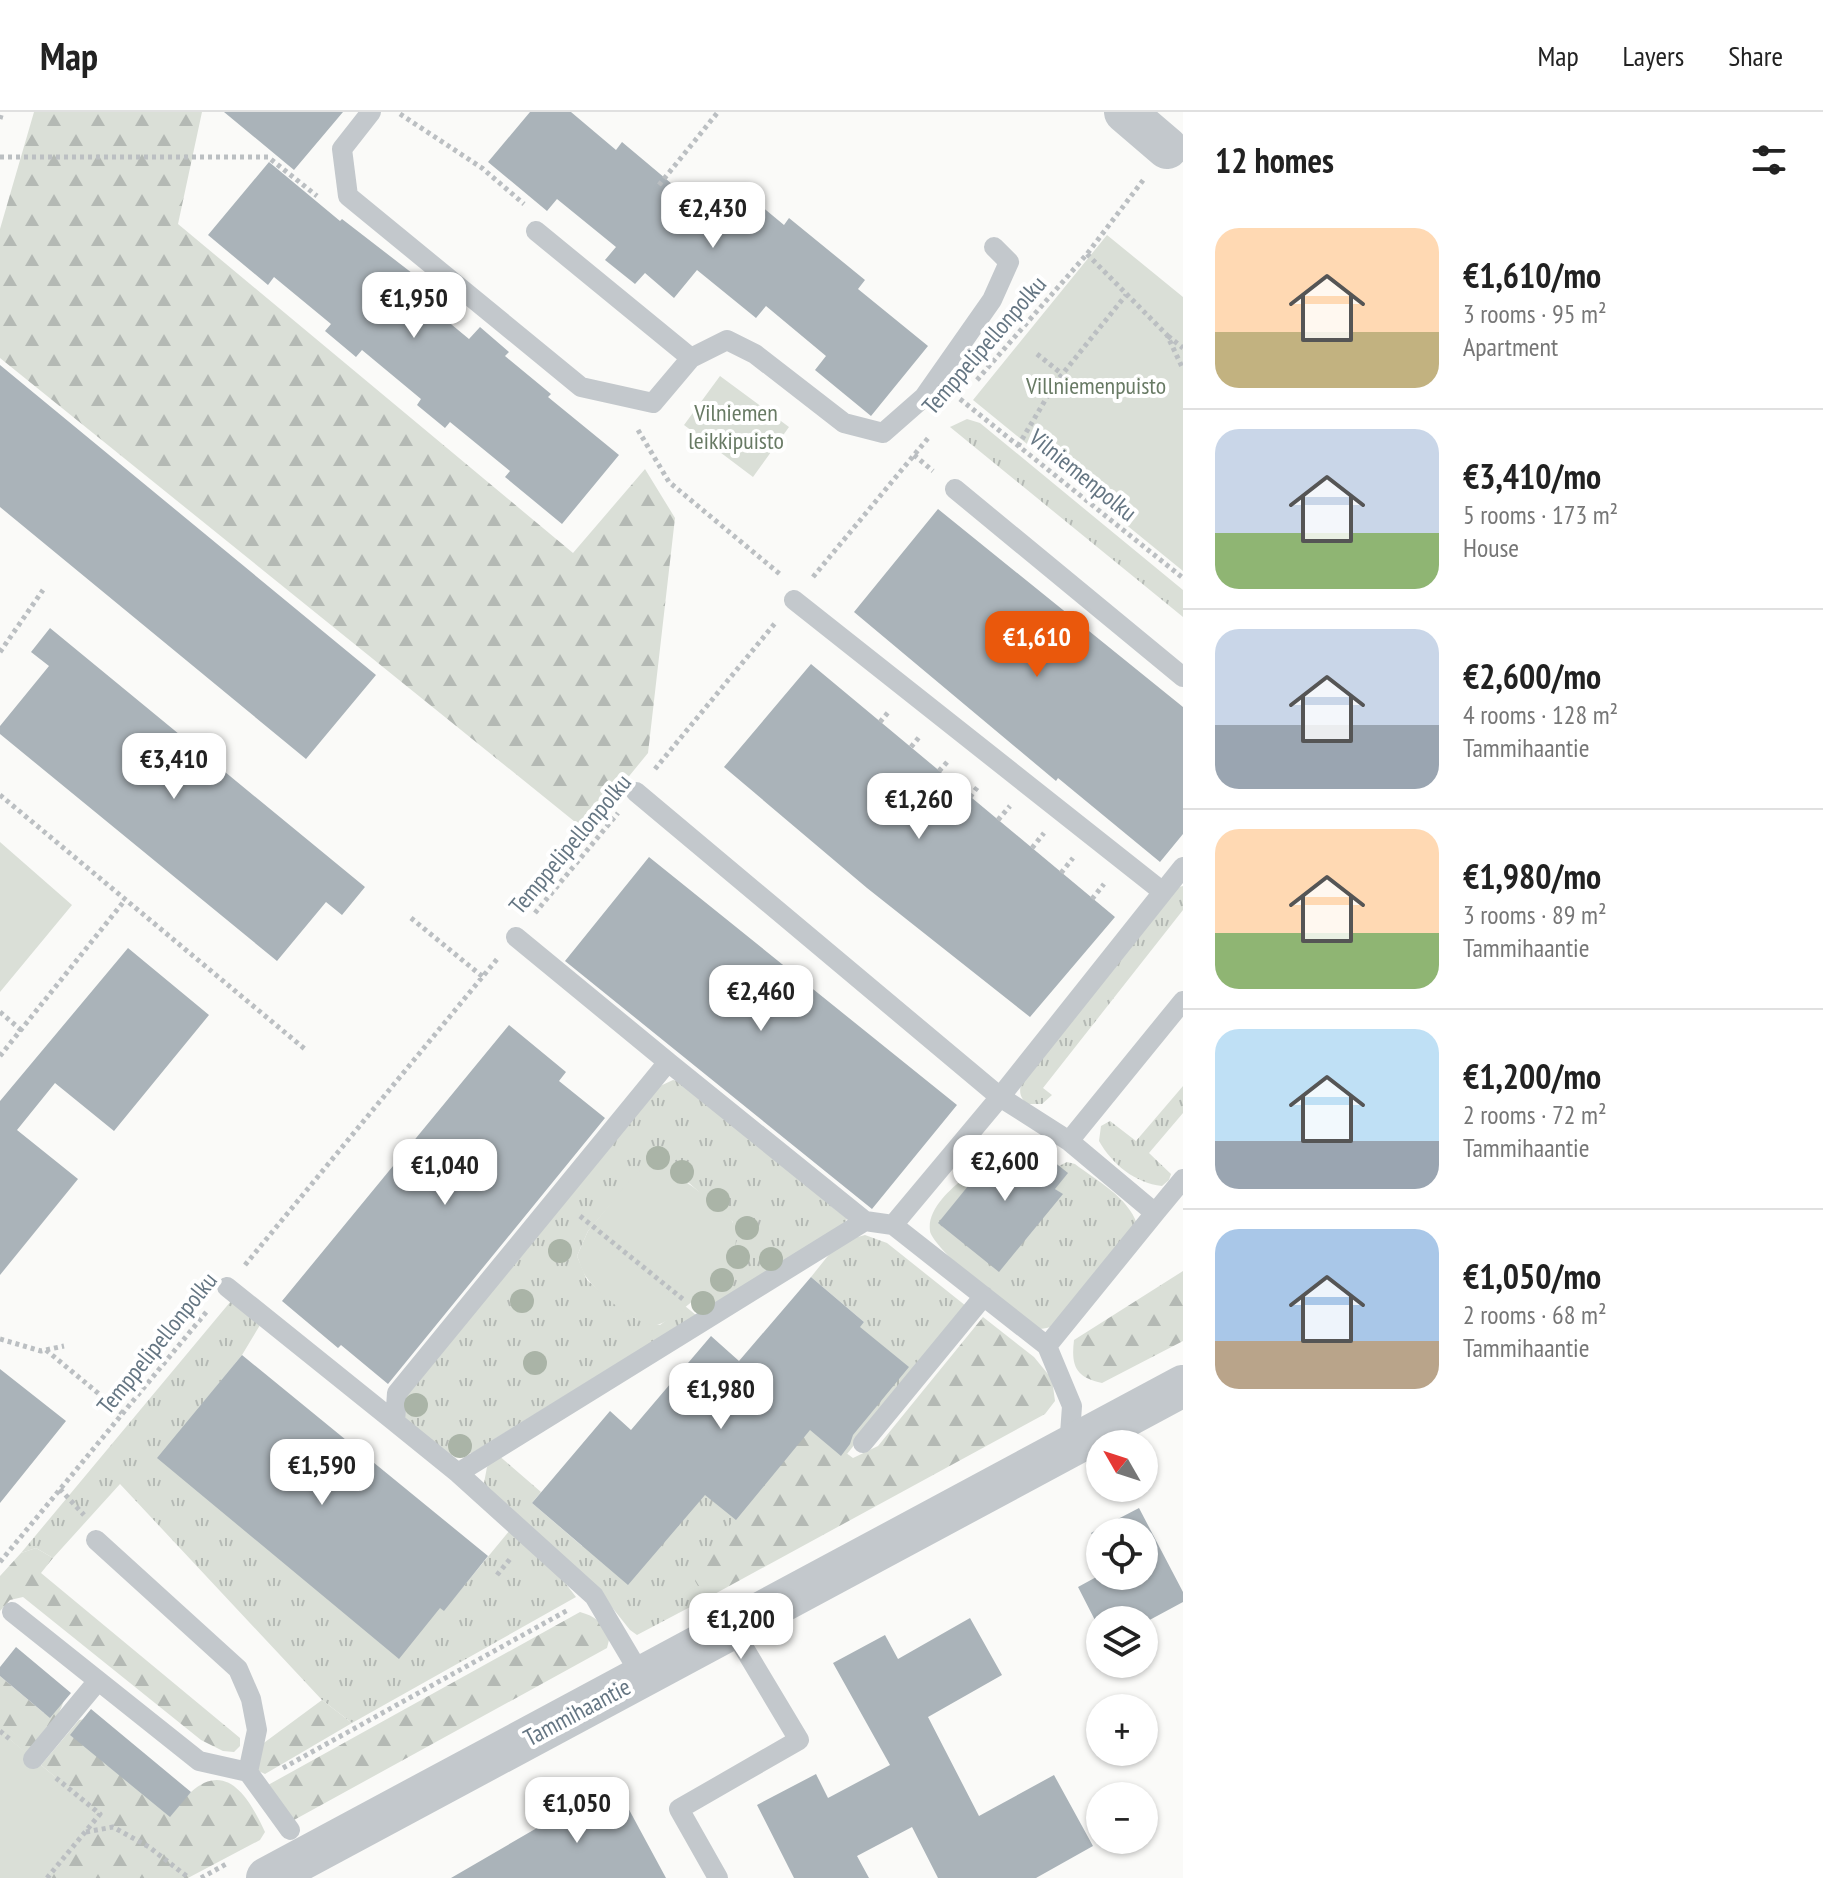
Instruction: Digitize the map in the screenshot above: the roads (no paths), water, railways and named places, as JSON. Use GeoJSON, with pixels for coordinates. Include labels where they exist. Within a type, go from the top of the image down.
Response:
{"type":"FeatureCollection","features":[{"type":"Feature","properties":{"kind":"street"},"geometry":{"type":"LineString","coordinates":[[1125,112],[1175,155]]}},
{"type":"Feature","properties":{"kind":"street","name":"Tammihaantie"},"geometry":{"type":"LineString","coordinates":[[267,1878],[1183,1386]]}},
{"type":"Feature","properties":{"kind":"lane"},"geometry":{"type":"LineString","coordinates":[[371,112],[342,149],[348,196],[581,387],[653,403],[691,358],[727,340],[755,354],[844,423],[883,433],[924,397],[992,300],[1009,262],[994,247]]}},
{"type":"Feature","properties":{"kind":"lane"},"geometry":{"type":"LineString","coordinates":[[540,234],[691,358]]}},
{"type":"Feature","properties":{"kind":"lane"},"geometry":{"type":"LineString","coordinates":[[955,489],[1183,677]]}},
{"type":"Feature","properties":{"kind":"lane"},"geometry":{"type":"LineString","coordinates":[[798,596],[1163,892]]}},
{"type":"Feature","properties":{"kind":"lane"},"geometry":{"type":"LineString","coordinates":[[636,792],[1000,1097],[1069,1141],[1155,1213]]}},
{"type":"Feature","properties":{"kind":"lane"},"geometry":{"type":"LineString","coordinates":[[893,1225],[1000,1097],[1183,867]]}},
{"type":"Feature","properties":{"kind":"lane"},"geometry":{"type":"LineString","coordinates":[[516,937],[865,1221],[893,1225],[1047,1346],[1072,1406],[1069,1448]]}},
{"type":"Feature","properties":{"kind":"lane"},"geometry":{"type":"LineString","coordinates":[[1069,1141],[1183,1001]]}},
{"type":"Feature","properties":{"kind":"lane"},"geometry":{"type":"LineString","coordinates":[[395,1422],[397,1393],[668,1062]]}},
{"type":"Feature","properties":{"kind":"lane"},"geometry":{"type":"LineString","coordinates":[[1047,1346],[1183,1179]]}},
{"type":"Feature","properties":{"kind":"lane"},"geometry":{"type":"LineString","coordinates":[[458,1473],[865,1221]]}},
{"type":"Feature","properties":{"kind":"lane"},"geometry":{"type":"LineString","coordinates":[[227,1287],[458,1473],[594,1596],[642,1677]]}},
{"type":"Feature","properties":{"kind":"lane"},"geometry":{"type":"LineString","coordinates":[[863,1443],[984,1296]]}},
{"type":"Feature","properties":{"kind":"lane"},"geometry":{"type":"LineString","coordinates":[[96,1540],[238,1669],[251,1699],[257,1730],[252,1778]]}},
{"type":"Feature","properties":{"kind":"lane"},"geometry":{"type":"LineString","coordinates":[[12,1612],[199,1761],[252,1778],[290,1830]]}},
{"type":"Feature","properties":{"kind":"lane"},"geometry":{"type":"LineString","coordinates":[[718,1878],[679,1809],[799,1740],[732,1628]]}},
{"type":"Feature","properties":{"kind":"lane"},"geometry":{"type":"LineString","coordinates":[[33,1759],[97,1682]]}},
{"type":"Feature","properties":{"kind":"park label","name":"Villniemenpuisto"},"geometry":{"type":"Point","coordinates":[1096,385]}},
{"type":"Feature","properties":{"kind":"park label","name":"Vilniemen leikkipuisto"},"geometry":{"type":"Point","coordinates":[736,426]}}]}
